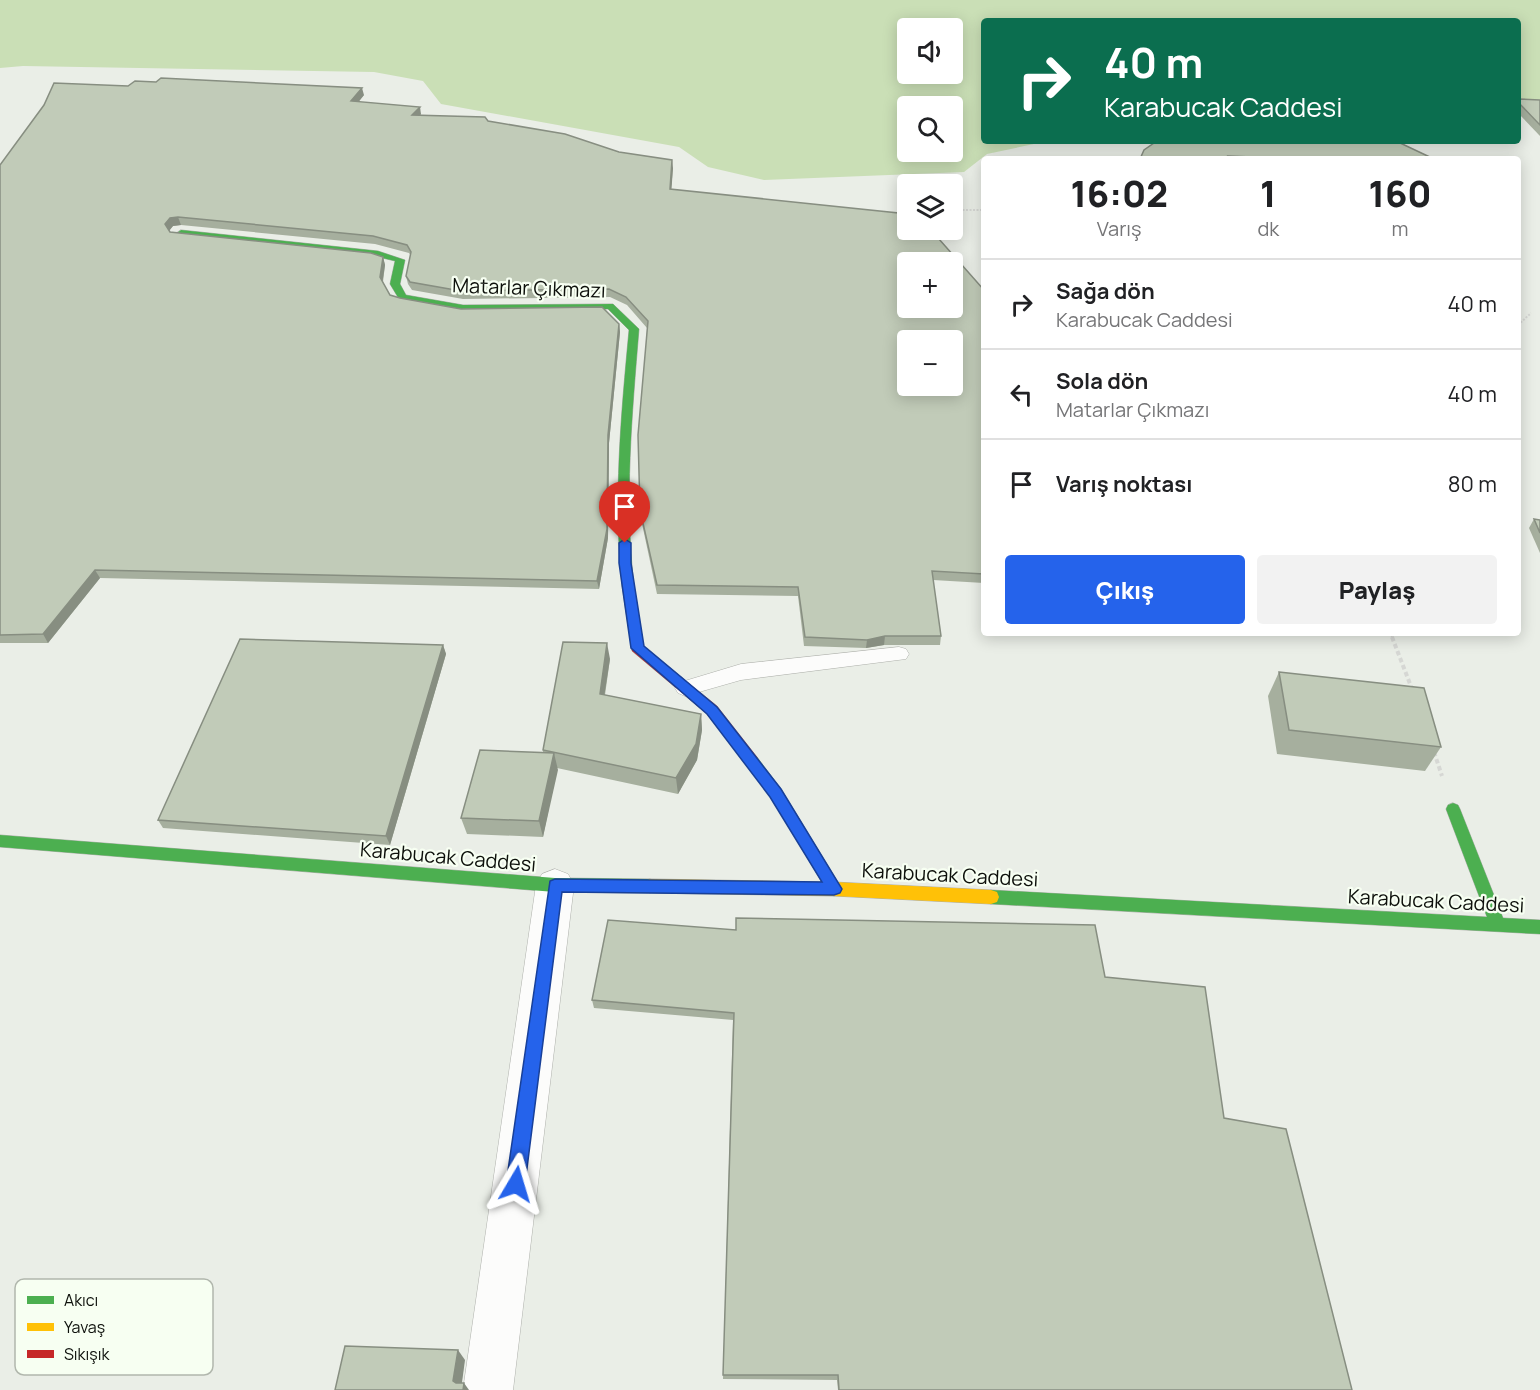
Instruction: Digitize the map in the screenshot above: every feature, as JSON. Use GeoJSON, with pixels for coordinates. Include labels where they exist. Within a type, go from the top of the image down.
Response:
{"type":"FeatureCollection","features":[{"type":"Feature","properties":{"kind":"street","name":"Matarlar Çıkmazı"},"geometry":{"type":"LineString","coordinates":[[181,233],[375,253],[400,260],[395,284],[402,297],[462,308],[610,306],[634,329],[624,443],[625,552],[637,648],[712,710],[776,793],[834,889]]}},
{"type":"Feature","properties":{"kind":"street"},"geometry":{"type":"LineString","coordinates":[[1453,809],[1497,924]]}},
{"type":"Feature","properties":{"kind":"street","name":"Karabucak Caddesi"},"geometry":{"type":"LineString","coordinates":[[0,841],[555,885],[834,889],[1540,927]]}},
{"type":"Feature","properties":{"kind":"street"},"geometry":{"type":"LineString","coordinates":[[488,1390],[555,885]]}},
{"type":"Feature","properties":{"kind":"lane"},"geometry":{"type":"LineString","coordinates":[[685,688],[741,672],[899,654]]}},
{"type":"Feature","properties":{"kind":"path"},"geometry":{"type":"LineString","coordinates":[[963,210],[981,210]]}},
{"type":"Feature","properties":{"kind":"path"},"geometry":{"type":"LineString","coordinates":[[1521,322],[1531,313]]}},
{"type":"Feature","properties":{"kind":"path"},"geometry":{"type":"LineString","coordinates":[[1392,636],[1413,693]]}},
{"type":"Feature","properties":{"kind":"path"},"geometry":{"type":"LineString","coordinates":[[1432,745],[1453,809]]}},
{"type":"Feature","properties":{"kind":"green space"},"geometry":{"type":"Polygon","coordinates":[[[0,0],[1540,0],[1540,101],[1521,101],[1521,18],[981,18],[981,144],[1034,144],[981,156],[981,159],[964,172],[764,180],[708,167],[679,147],[441,104],[423,81],[374,72],[23,66],[0,68],[0,0]]]}},
{"type":"Feature","properties":{"kind":"building"},"geometry":{"type":"Polygon","coordinates":[[[161,78],[362,88],[351,101],[420,107],[412,115],[485,117],[488,121],[565,134],[619,152],[672,160],[670,189],[897,213],[897,240],[940,240],[950,252],[897,252],[897,318],[963,318],[963,266],[981,287],[981,574],[932,571],[941,636],[885,636],[867,640],[805,637],[798,587],[657,585],[640,510],[638,435],[648,321],[626,297],[609,289],[461,291],[410,282],[406,276],[411,252],[407,245],[373,236],[178,217],[170,218],[165,224],[170,232],[371,253],[383,257],[380,277],[390,295],[400,298],[461,309],[602,307],[619,324],[608,435],[607,529],[597,581],[95,570],[43,634],[0,635],[0,165],[44,105],[54,83],[128,86],[135,81],[156,82],[161,78]]]}},
{"type":"Feature","properties":{"kind":"building"},"geometry":{"type":"Polygon","coordinates":[[[1521,99],[1540,100],[1540,125],[1521,105],[1521,99]]]}},
{"type":"Feature","properties":{"kind":"building"},"geometry":{"type":"Polygon","coordinates":[[[1153,144],[1402,144],[1428,156],[1141,156],[1144,150],[1153,144]]]}},
{"type":"Feature","properties":{"kind":"building"},"geometry":{"type":"Polygon","coordinates":[[[1534,519],[1540,520],[1540,533],[1534,519]]]}},
{"type":"Feature","properties":{"kind":"building"},"geometry":{"type":"Polygon","coordinates":[[[240,639],[443,645],[386,836],[158,820],[240,639]]]}},
{"type":"Feature","properties":{"kind":"building"},"geometry":{"type":"Polygon","coordinates":[[[563,642],[607,643],[600,694],[701,714],[696,744],[676,778],[543,750],[563,642]]]}},
{"type":"Feature","properties":{"kind":"building"},"geometry":{"type":"Polygon","coordinates":[[[1279,672],[1424,688],[1441,747],[1289,730],[1279,672]]]}},
{"type":"Feature","properties":{"kind":"building"},"geometry":{"type":"Polygon","coordinates":[[[480,750],[554,753],[539,821],[461,818],[480,750]]]}},
{"type":"Feature","properties":{"kind":"building"},"geometry":{"type":"Polygon","coordinates":[[[736,918],[1095,925],[1105,977],[1205,987],[1224,1118],[1286,1129],[1352,1390],[839,1390],[838,1375],[723,1375],[734,1013],[592,1000],[608,920],[736,930],[736,918]]]}},
{"type":"Feature","properties":{"kind":"building"},"geometry":{"type":"Polygon","coordinates":[[[345,1346],[458,1350],[453,1381],[464,1383],[463,1390],[335,1390],[345,1346]]]}},
{"type":"Feature","properties":{"kind":"traffic: fast"},"geometry":{"type":"LineString","coordinates":[[181,233],[375,253],[400,260],[395,284],[402,297],[463,308],[610,306],[634,329],[623,490],[628,586]]}},
{"type":"Feature","properties":{"kind":"traffic: fast"},"geometry":{"type":"LineString","coordinates":[[752,761],[776,793],[834,889]]}},
{"type":"Feature","properties":{"kind":"traffic: fast"},"geometry":{"type":"LineString","coordinates":[[1453,809],[1497,923]]}},
{"type":"Feature","properties":{"kind":"traffic: fast"},"geometry":{"type":"LineString","coordinates":[[0,841],[555,885],[650,886]]}},
{"type":"Feature","properties":{"kind":"traffic: fast"},"geometry":{"type":"LineString","coordinates":[[991,897],[1540,927]]}},
{"type":"Feature","properties":{"kind":"traffic: slow"},"geometry":{"type":"LineString","coordinates":[[650,886],[834,889],[991,897]]}},
{"type":"Feature","properties":{"kind":"traffic: jam"},"geometry":{"type":"LineString","coordinates":[[628,586],[637,648],[712,710],[752,761]]}},
{"type":"Feature","properties":{"kind":"route"},"geometry":{"type":"LineString","coordinates":[[516,1184],[555,885],[834,889],[776,793],[712,710],[637,648],[625,563],[625,543]]}}]}
